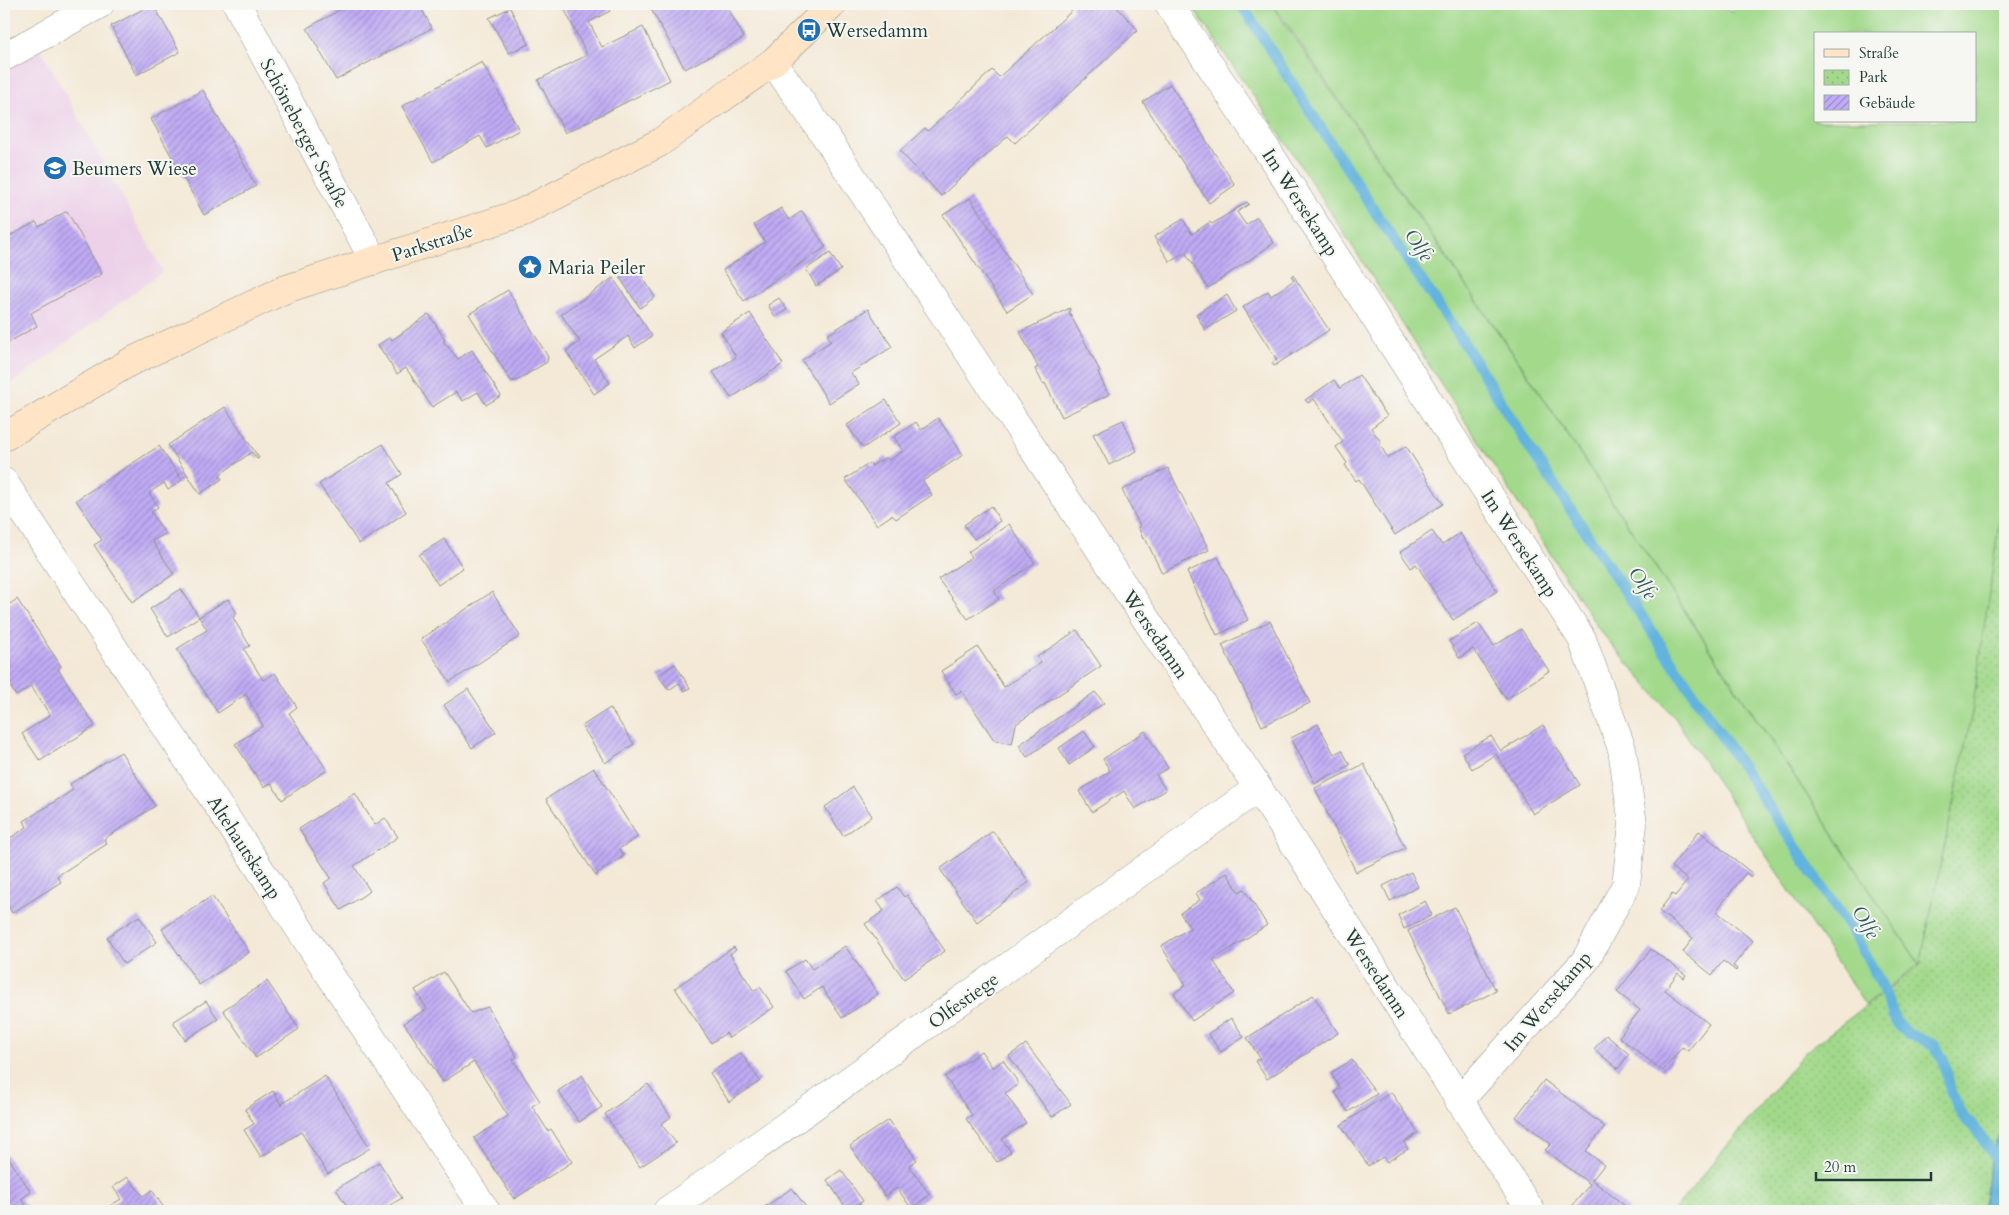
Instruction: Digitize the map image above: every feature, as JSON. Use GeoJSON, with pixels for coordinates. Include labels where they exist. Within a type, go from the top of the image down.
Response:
{"type":"FeatureCollection","features":[{"type":"Feature","properties":{"kind":"street"},"geometry":{"type":"LineString","coordinates":[[4,57],[100,4]]}},
{"type":"Feature","properties":{"kind":"street","name":"Schöneberger Straße"},"geometry":{"type":"LineString","coordinates":[[237,4],[374,261]]}},
{"type":"Feature","properties":{"kind":"street","name":"Parkstraße"},"geometry":{"type":"LineString","coordinates":[[4,437],[130,362],[286,289],[521,214],[659,144],[772,62],[834,4]]}},
{"type":"Feature","properties":{"kind":"street","name":"Im Wersekamp"},"geometry":{"type":"LineString","coordinates":[[1169,4],[1269,153],[1582,639],[1622,749],[1633,824],[1626,886],[1586,961],[1459,1101]]}},
{"type":"Feature","properties":{"kind":"street","name":"Wersedamm"},"geometry":{"type":"LineString","coordinates":[[772,62],[828,140],[1258,788],[1532,1211]]}},
{"type":"Feature","properties":{"kind":"street","name":"Altehautskamp"},"geometry":{"type":"LineString","coordinates":[[4,482],[486,1211]]}},
{"type":"Feature","properties":{"kind":"street","name":"Olfestiege"},"geometry":{"type":"LineString","coordinates":[[667,1211],[1258,788]]}},
{"type":"Feature","properties":{"kind":"shaded area","name":"Beumers Wiese"},"geometry":{"type":"Polygon","coordinates":[[[39,46],[163,271],[4,389],[4,65],[39,46]]]}},
{"type":"Feature","properties":{"kind":"green space"},"geometry":{"type":"Polygon","coordinates":[[[1190,4],[1271,4],[1533,383],[1919,964],[1865,1005],[1675,718],[1600,631],[1288,146],[1190,4]]]}},
{"type":"Feature","properties":{"kind":"green space"},"geometry":{"type":"Polygon","coordinates":[[[1273,4],[1717,4],[1732,12],[1739,4],[2005,4],[2005,481],[1972,713],[1920,965],[1533,382],[1273,4]]]}},
{"type":"Feature","properties":{"kind":"green space"},"geometry":{"type":"Polygon","coordinates":[[[2005,481],[2005,1120],[1992,1153],[1982,1211],[1673,1211],[1805,1052],[1920,965],[1972,713],[2005,481]]]}},
{"type":"Feature","properties":{"kind":"water"},"geometry":{"type":"Polygon","coordinates":[[[2005,1120],[2005,1211],[1982,1211],[1992,1153],[2005,1120]]]}},
{"type":"Feature","properties":{"kind":"building"},"geometry":{"type":"Polygon","coordinates":[[[153,4],[180,52],[136,75],[111,26],[153,4]]]}},
{"type":"Feature","properties":{"kind":"building"},"geometry":{"type":"Polygon","coordinates":[[[351,4],[419,4],[432,28],[336,80],[307,28],[351,4]]]}},
{"type":"Feature","properties":{"kind":"building"},"geometry":{"type":"Polygon","coordinates":[[[562,4],[606,4],[610,11],[589,22],[602,47],[643,27],[670,80],[565,133],[538,80],[587,55],[562,4]]]}},
{"type":"Feature","properties":{"kind":"building"},"geometry":{"type":"Polygon","coordinates":[[[648,4],[673,4],[676,10],[687,4],[726,4],[744,38],[685,69],[648,4]]]}},
{"type":"Feature","properties":{"kind":"building"},"geometry":{"type":"Polygon","coordinates":[[[1075,4],[1114,4],[1138,30],[1015,143],[1008,136],[941,196],[900,151],[925,128],[928,131],[992,70],[999,77],[1074,9],[1072,7],[1075,4]]]}},
{"type":"Feature","properties":{"kind":"building"},"geometry":{"type":"Polygon","coordinates":[[[510,8],[529,44],[509,53],[489,18],[510,8]]]}},
{"type":"Feature","properties":{"kind":"building"},"geometry":{"type":"Polygon","coordinates":[[[482,62],[519,130],[487,148],[480,136],[433,162],[402,106],[482,62]]]}},
{"type":"Feature","properties":{"kind":"building"},"geometry":{"type":"Polygon","coordinates":[[[1170,84],[1235,185],[1209,203],[1143,102],[1170,84]]]}},
{"type":"Feature","properties":{"kind":"building"},"geometry":{"type":"Polygon","coordinates":[[[203,90],[256,186],[204,215],[151,119],[203,90]]]}},
{"type":"Feature","properties":{"kind":"building"},"geometry":{"type":"Polygon","coordinates":[[[970,198],[1033,294],[1007,311],[943,215],[970,198]]]}},
{"type":"Feature","properties":{"kind":"building"},"geometry":{"type":"Polygon","coordinates":[[[1247,202],[1249,204],[1237,212],[1246,225],[1257,217],[1274,243],[1208,288],[1185,252],[1170,262],[1154,237],[1183,219],[1192,234],[1247,202]]]}},
{"type":"Feature","properties":{"kind":"building"},"geometry":{"type":"Polygon","coordinates":[[[781,208],[789,220],[802,211],[826,247],[744,301],[723,270],[765,242],[754,225],[781,208]]]}},
{"type":"Feature","properties":{"kind":"building"},"geometry":{"type":"Polygon","coordinates":[[[67,211],[102,274],[31,313],[37,326],[4,345],[4,239],[36,222],[39,227],[67,211]]]}},
{"type":"Feature","properties":{"kind":"building"},"geometry":{"type":"Polygon","coordinates":[[[830,253],[841,270],[816,286],[806,269],[830,253]]]}},
{"type":"Feature","properties":{"kind":"building"},"geometry":{"type":"Polygon","coordinates":[[[637,268],[655,297],[640,308],[620,278],[637,268]]]}},
{"type":"Feature","properties":{"kind":"building"},"geometry":{"type":"Polygon","coordinates":[[[1293,275],[1329,330],[1274,366],[1272,363],[1277,360],[1243,307],[1268,291],[1271,296],[1294,280],[1291,276],[1293,275]]]}},
{"type":"Feature","properties":{"kind":"building"},"geometry":{"type":"Polygon","coordinates":[[[613,278],[652,336],[635,348],[628,336],[594,359],[610,383],[594,394],[566,351],[580,342],[561,314],[613,278]]]}},
{"type":"Feature","properties":{"kind":"building"},"geometry":{"type":"Polygon","coordinates":[[[508,290],[548,357],[547,362],[516,381],[511,381],[469,314],[508,290]]]}},
{"type":"Feature","properties":{"kind":"building"},"geometry":{"type":"Polygon","coordinates":[[[1227,295],[1236,311],[1205,330],[1196,314],[1227,295]]]}},
{"type":"Feature","properties":{"kind":"building"},"geometry":{"type":"Polygon","coordinates":[[[779,298],[787,310],[775,317],[768,305],[779,298]]]}},
{"type":"Feature","properties":{"kind":"building"},"geometry":{"type":"Polygon","coordinates":[[[1070,308],[1069,312],[1100,371],[1098,372],[1107,392],[1110,394],[1062,417],[1045,383],[1043,384],[1035,369],[1038,367],[1020,332],[1070,308]]]}},
{"type":"Feature","properties":{"kind":"building"},"geometry":{"type":"Polygon","coordinates":[[[868,309],[892,347],[851,373],[859,384],[829,403],[802,360],[831,341],[827,335],[868,309]]]}},
{"type":"Feature","properties":{"kind":"building"},"geometry":{"type":"Polygon","coordinates":[[[750,313],[783,364],[731,398],[713,372],[736,357],[721,332],[750,313]]]}},
{"type":"Feature","properties":{"kind":"building"},"geometry":{"type":"Polygon","coordinates":[[[429,314],[445,340],[443,341],[458,359],[472,350],[501,396],[486,405],[478,392],[463,401],[456,392],[432,407],[406,368],[397,374],[378,345],[390,337],[392,340],[429,314]]]}},
{"type":"Feature","properties":{"kind":"building"},"geometry":{"type":"Polygon","coordinates":[[[1359,375],[1387,416],[1371,428],[1381,442],[1379,443],[1388,458],[1406,446],[1443,504],[1395,535],[1359,479],[1356,481],[1345,465],[1347,463],[1336,447],[1343,442],[1314,399],[1308,403],[1305,400],[1334,380],[1340,388],[1359,375]]]}},
{"type":"Feature","properties":{"kind":"building"},"geometry":{"type":"Polygon","coordinates":[[[886,400],[901,423],[863,448],[847,425],[886,400]]]}},
{"type":"Feature","properties":{"kind":"building"},"geometry":{"type":"Polygon","coordinates":[[[225,407],[259,458],[257,459],[252,452],[219,475],[222,479],[200,494],[168,445],[225,407]]]}},
{"type":"Feature","properties":{"kind":"building"},"geometry":{"type":"Polygon","coordinates":[[[938,418],[963,455],[923,481],[932,495],[896,519],[892,515],[877,525],[845,479],[870,463],[872,466],[886,457],[889,460],[903,451],[894,437],[916,422],[921,430],[938,418]]]}},
{"type":"Feature","properties":{"kind":"building"},"geometry":{"type":"Polygon","coordinates":[[[1123,420],[1137,451],[1109,465],[1093,434],[1123,420]]]}},
{"type":"Feature","properties":{"kind":"building"},"geometry":{"type":"Polygon","coordinates":[[[383,444],[402,474],[389,483],[406,512],[359,544],[319,484],[383,444]]]}},
{"type":"Feature","properties":{"kind":"building"},"geometry":{"type":"Polygon","coordinates":[[[159,446],[182,480],[168,490],[164,483],[149,493],[158,507],[151,512],[165,534],[152,541],[174,574],[132,602],[94,545],[102,540],[76,500],[159,446]]]}},
{"type":"Feature","properties":{"kind":"building"},"geometry":{"type":"Polygon","coordinates":[[[1168,468],[1209,550],[1162,573],[1145,538],[1143,539],[1138,527],[1140,526],[1122,490],[1168,468]]]}},
{"type":"Feature","properties":{"kind":"building"},"geometry":{"type":"Polygon","coordinates":[[[991,506],[1000,521],[974,539],[964,525],[991,506]]]}},
{"type":"Feature","properties":{"kind":"building"},"geometry":{"type":"Polygon","coordinates":[[[1009,524],[1035,563],[994,591],[999,599],[968,619],[938,579],[972,557],[968,552],[1009,524]]]}},
{"type":"Feature","properties":{"kind":"building"},"geometry":{"type":"Polygon","coordinates":[[[1432,531],[1442,545],[1460,533],[1497,591],[1453,620],[1416,564],[1411,568],[1400,552],[1432,531]]]}},
{"type":"Feature","properties":{"kind":"building"},"geometry":{"type":"Polygon","coordinates":[[[444,539],[463,568],[438,585],[419,555],[444,539]]]}},
{"type":"Feature","properties":{"kind":"building"},"geometry":{"type":"Polygon","coordinates":[[[1218,557],[1248,620],[1217,635],[1187,572],[1218,557]]]}},
{"type":"Feature","properties":{"kind":"building"},"geometry":{"type":"Polygon","coordinates":[[[181,589],[199,617],[168,637],[150,609],[181,589]]]}},
{"type":"Feature","properties":{"kind":"building"},"geometry":{"type":"Polygon","coordinates":[[[492,592],[520,636],[450,682],[421,639],[492,592]]]}},
{"type":"Feature","properties":{"kind":"building"},"geometry":{"type":"Polygon","coordinates":[[[4,594],[10,604],[17,599],[61,666],[58,669],[95,726],[40,761],[22,734],[50,715],[31,686],[16,696],[4,676],[4,594]]]}},
{"type":"Feature","properties":{"kind":"building"},"geometry":{"type":"Polygon","coordinates":[[[228,599],[237,613],[233,618],[250,646],[244,649],[263,680],[275,673],[297,707],[289,713],[327,770],[282,800],[271,783],[264,787],[235,744],[263,726],[246,694],[218,713],[177,649],[207,630],[199,617],[228,599]]]}},
{"type":"Feature","properties":{"kind":"building"},"geometry":{"type":"Polygon","coordinates":[[[1270,621],[1310,703],[1262,726],[1222,645],[1270,621]]]}},
{"type":"Feature","properties":{"kind":"building"},"geometry":{"type":"Polygon","coordinates":[[[1478,623],[1494,646],[1521,629],[1549,671],[1506,699],[1473,649],[1459,658],[1449,641],[1478,623]]]}},
{"type":"Feature","properties":{"kind":"building"},"geometry":{"type":"Polygon","coordinates":[[[1077,630],[1101,666],[1016,724],[1012,744],[994,740],[962,691],[956,694],[941,671],[978,647],[1004,687],[1041,663],[1037,657],[1077,630]]]}},
{"type":"Feature","properties":{"kind":"building"},"geometry":{"type":"Polygon","coordinates":[[[675,664],[690,688],[684,691],[679,683],[669,690],[658,675],[675,664]]]}},
{"type":"Feature","properties":{"kind":"building"},"geometry":{"type":"Polygon","coordinates":[[[468,689],[496,732],[472,748],[444,705],[468,689]]]}},
{"type":"Feature","properties":{"kind":"building"},"geometry":{"type":"Polygon","coordinates":[[[1095,692],[1104,703],[1027,757],[1019,745],[1095,692]]]}},
{"type":"Feature","properties":{"kind":"building"},"geometry":{"type":"Polygon","coordinates":[[[610,708],[634,744],[605,763],[582,726],[610,708]]]}},
{"type":"Feature","properties":{"kind":"building"},"geometry":{"type":"Polygon","coordinates":[[[1318,724],[1334,754],[1342,750],[1350,765],[1315,783],[1291,738],[1318,724]]]}},
{"type":"Feature","properties":{"kind":"building"},"geometry":{"type":"Polygon","coordinates":[[[1543,725],[1580,785],[1533,814],[1496,754],[1472,769],[1462,753],[1491,736],[1501,751],[1543,725]]]}},
{"type":"Feature","properties":{"kind":"building"},"geometry":{"type":"Polygon","coordinates":[[[1084,731],[1095,747],[1069,765],[1059,748],[1084,731]]]}},
{"type":"Feature","properties":{"kind":"building"},"geometry":{"type":"Polygon","coordinates":[[[1145,731],[1168,768],[1156,775],[1166,790],[1135,809],[1124,791],[1092,812],[1079,791],[1110,771],[1103,759],[1145,731]]]}},
{"type":"Feature","properties":{"kind":"building"},"geometry":{"type":"Polygon","coordinates":[[[121,752],[155,806],[104,839],[107,844],[57,876],[61,882],[12,913],[4,899],[4,842],[27,827],[24,821],[73,790],[70,784],[121,752]]]}},
{"type":"Feature","properties":{"kind":"building"},"geometry":{"type":"Polygon","coordinates":[[[1364,764],[1405,848],[1356,872],[1315,788],[1364,764]]]}},
{"type":"Feature","properties":{"kind":"building"},"geometry":{"type":"Polygon","coordinates":[[[594,768],[638,837],[619,849],[624,856],[597,873],[596,876],[546,799],[594,768]]]}},
{"type":"Feature","properties":{"kind":"building"},"geometry":{"type":"Polygon","coordinates":[[[853,787],[872,816],[843,836],[825,807],[853,787]]]}},
{"type":"Feature","properties":{"kind":"building"},"geometry":{"type":"Polygon","coordinates":[[[355,793],[375,825],[385,818],[398,837],[354,866],[370,891],[341,910],[324,883],[331,878],[299,829],[355,793]]]}},
{"type":"Feature","properties":{"kind":"building"},"geometry":{"type":"Polygon","coordinates":[[[993,831],[1029,882],[977,922],[940,869],[993,831]]]}},
{"type":"Feature","properties":{"kind":"building"},"geometry":{"type":"Polygon","coordinates":[[[1699,831],[1753,874],[1751,877],[1746,873],[1716,911],[1753,941],[1733,966],[1737,969],[1736,971],[1723,961],[1712,975],[1683,952],[1693,938],[1659,911],[1672,894],[1675,896],[1688,880],[1671,867],[1699,831]]]}},
{"type":"Feature","properties":{"kind":"building"},"geometry":{"type":"Polygon","coordinates":[[[1411,872],[1418,887],[1390,901],[1383,886],[1411,872]]]}},
{"type":"Feature","properties":{"kind":"building"},"geometry":{"type":"Polygon","coordinates":[[[1227,873],[1239,892],[1244,889],[1267,925],[1213,960],[1234,993],[1192,1021],[1174,993],[1186,985],[1161,946],[1190,928],[1180,913],[1200,900],[1196,893],[1227,873]]]}},
{"type":"Feature","properties":{"kind":"building"},"geometry":{"type":"Polygon","coordinates":[[[897,887],[904,897],[907,895],[945,951],[904,979],[865,924],[884,911],[877,901],[897,887]]]}},
{"type":"Feature","properties":{"kind":"building"},"geometry":{"type":"Polygon","coordinates":[[[212,896],[249,952],[199,985],[162,929],[212,896]]]}},
{"type":"Feature","properties":{"kind":"building"},"geometry":{"type":"Polygon","coordinates":[[[1425,901],[1432,915],[1404,929],[1398,915],[1425,901]]]}},
{"type":"Feature","properties":{"kind":"building"},"geometry":{"type":"Polygon","coordinates":[[[1455,907],[1496,991],[1449,1014],[1408,931],[1455,907]]]}},
{"type":"Feature","properties":{"kind":"building"},"geometry":{"type":"Polygon","coordinates":[[[139,916],[157,942],[124,964],[107,937],[139,916]]]}},
{"type":"Feature","properties":{"kind":"building"},"geometry":{"type":"Polygon","coordinates":[[[845,946],[878,994],[842,1018],[822,987],[804,999],[786,971],[805,959],[812,969],[845,946]]]}},
{"type":"Feature","properties":{"kind":"building"},"geometry":{"type":"Polygon","coordinates":[[[734,947],[736,950],[730,954],[754,991],[760,987],[774,1007],[729,1038],[726,1033],[711,1043],[675,988],[734,947]]]}},
{"type":"Feature","properties":{"kind":"building"},"geometry":{"type":"Polygon","coordinates":[[[1651,949],[1686,975],[1684,978],[1678,973],[1665,990],[1709,1024],[1688,1051],[1682,1047],[1663,1071],[1619,1037],[1640,1010],[1617,992],[1651,949]]]}},
{"type":"Feature","properties":{"kind":"building"},"geometry":{"type":"Polygon","coordinates":[[[444,972],[471,1013],[488,1007],[517,1057],[513,1060],[540,1101],[532,1106],[548,1131],[551,1129],[572,1162],[514,1199],[474,1138],[508,1116],[474,1062],[443,1082],[404,1023],[427,1009],[415,990],[444,972]]]}},
{"type":"Feature","properties":{"kind":"building"},"geometry":{"type":"Polygon","coordinates":[[[267,981],[299,1029],[256,1058],[223,1010],[267,981]]]}},
{"type":"Feature","properties":{"kind":"building"},"geometry":{"type":"Polygon","coordinates":[[[1313,995],[1338,1033],[1267,1079],[1255,1061],[1260,1058],[1247,1038],[1313,995]]]}},
{"type":"Feature","properties":{"kind":"building"},"geometry":{"type":"Polygon","coordinates":[[[206,1001],[218,1019],[185,1040],[173,1022],[206,1001]]]}},
{"type":"Feature","properties":{"kind":"building"},"geometry":{"type":"Polygon","coordinates":[[[1231,1018],[1244,1037],[1221,1052],[1208,1034],[1231,1018]]]}},
{"type":"Feature","properties":{"kind":"building"},"geometry":{"type":"Polygon","coordinates":[[[1606,1035],[1629,1054],[1618,1069],[1594,1049],[1606,1035]]]}},
{"type":"Feature","properties":{"kind":"building"},"geometry":{"type":"Polygon","coordinates":[[[1026,1044],[1071,1104],[1052,1117],[1009,1056],[1026,1044]]]}},
{"type":"Feature","properties":{"kind":"building"},"geometry":{"type":"Polygon","coordinates":[[[981,1051],[993,1068],[1003,1060],[1019,1084],[1005,1093],[1026,1123],[1002,1139],[1011,1152],[997,1162],[966,1119],[972,1115],[945,1077],[981,1051]]]}},
{"type":"Feature","properties":{"kind":"building"},"geometry":{"type":"Polygon","coordinates":[[[741,1053],[760,1081],[729,1102],[710,1073],[741,1053]]]}},
{"type":"Feature","properties":{"kind":"building"},"geometry":{"type":"Polygon","coordinates":[[[1352,1060],[1377,1094],[1348,1112],[1335,1092],[1340,1088],[1331,1073],[1352,1060]]]}},
{"type":"Feature","properties":{"kind":"building"},"geometry":{"type":"Polygon","coordinates":[[[582,1075],[602,1107],[579,1122],[558,1091],[582,1075]]]}},
{"type":"Feature","properties":{"kind":"building"},"geometry":{"type":"Polygon","coordinates":[[[325,1076],[370,1148],[328,1174],[301,1132],[261,1157],[244,1130],[254,1124],[245,1109],[273,1091],[282,1106],[283,1103],[325,1076]]]}},
{"type":"Feature","properties":{"kind":"building"},"geometry":{"type":"Polygon","coordinates":[[[1544,1080],[1605,1127],[1586,1151],[1604,1165],[1592,1180],[1629,1209],[1627,1211],[1569,1210],[1590,1184],[1545,1150],[1551,1144],[1516,1117],[1544,1080]]]}},
{"type":"Feature","properties":{"kind":"building"},"geometry":{"type":"Polygon","coordinates":[[[648,1084],[671,1117],[661,1124],[676,1143],[640,1167],[605,1114],[648,1084]]]}},
{"type":"Feature","properties":{"kind":"building"},"geometry":{"type":"Polygon","coordinates":[[[1391,1092],[1418,1133],[1404,1143],[1408,1149],[1387,1162],[1383,1157],[1368,1166],[1341,1125],[1391,1092]]]}},
{"type":"Feature","properties":{"kind":"building"},"geometry":{"type":"Polygon","coordinates":[[[888,1120],[917,1160],[909,1166],[930,1195],[911,1208],[897,1188],[885,1196],[850,1146],[888,1120]]]}},
{"type":"Feature","properties":{"kind":"building"},"geometry":{"type":"Polygon","coordinates":[[[4,1151],[31,1192],[21,1199],[30,1211],[4,1211],[4,1151]]]}},
{"type":"Feature","properties":{"kind":"building"},"geometry":{"type":"Polygon","coordinates":[[[379,1162],[402,1198],[380,1211],[350,1211],[336,1189],[379,1162]]]}},
{"type":"Feature","properties":{"kind":"building"},"geometry":{"type":"Polygon","coordinates":[[[841,1170],[863,1201],[848,1211],[827,1180],[841,1170]]]}},
{"type":"Feature","properties":{"kind":"building"},"geometry":{"type":"Polygon","coordinates":[[[128,1177],[143,1196],[152,1190],[166,1211],[111,1211],[108,1207],[121,1199],[113,1187],[128,1177]]]}},
{"type":"Feature","properties":{"kind":"building"},"geometry":{"type":"Polygon","coordinates":[[[792,1188],[809,1211],[759,1211],[792,1188]]]}},
{"type":"Feature","properties":{"kind":"waterway","name":"Olfe"},"geometry":{"type":"LineString","coordinates":[[1241,4],[1383,224],[1462,340],[1531,450],[1857,939],[1882,986],[1896,1022],[1908,1034],[1935,1045],[1944,1062],[1951,1093],[1964,1118],[1976,1129],[1992,1153],[2005,1178]]}},
{"type":"Feature","properties":{"kind":"place","name":"Wersedamm"},"geometry":{"type":"Point","coordinates":[809,30]}},
{"type":"Feature","properties":{"kind":"place","name":"Beumers Wiese"},"geometry":{"type":"Point","coordinates":[55,168]}},
{"type":"Feature","properties":{"kind":"place","name":"Maria Peiler"},"geometry":{"type":"Point","coordinates":[530,267]}}]}
